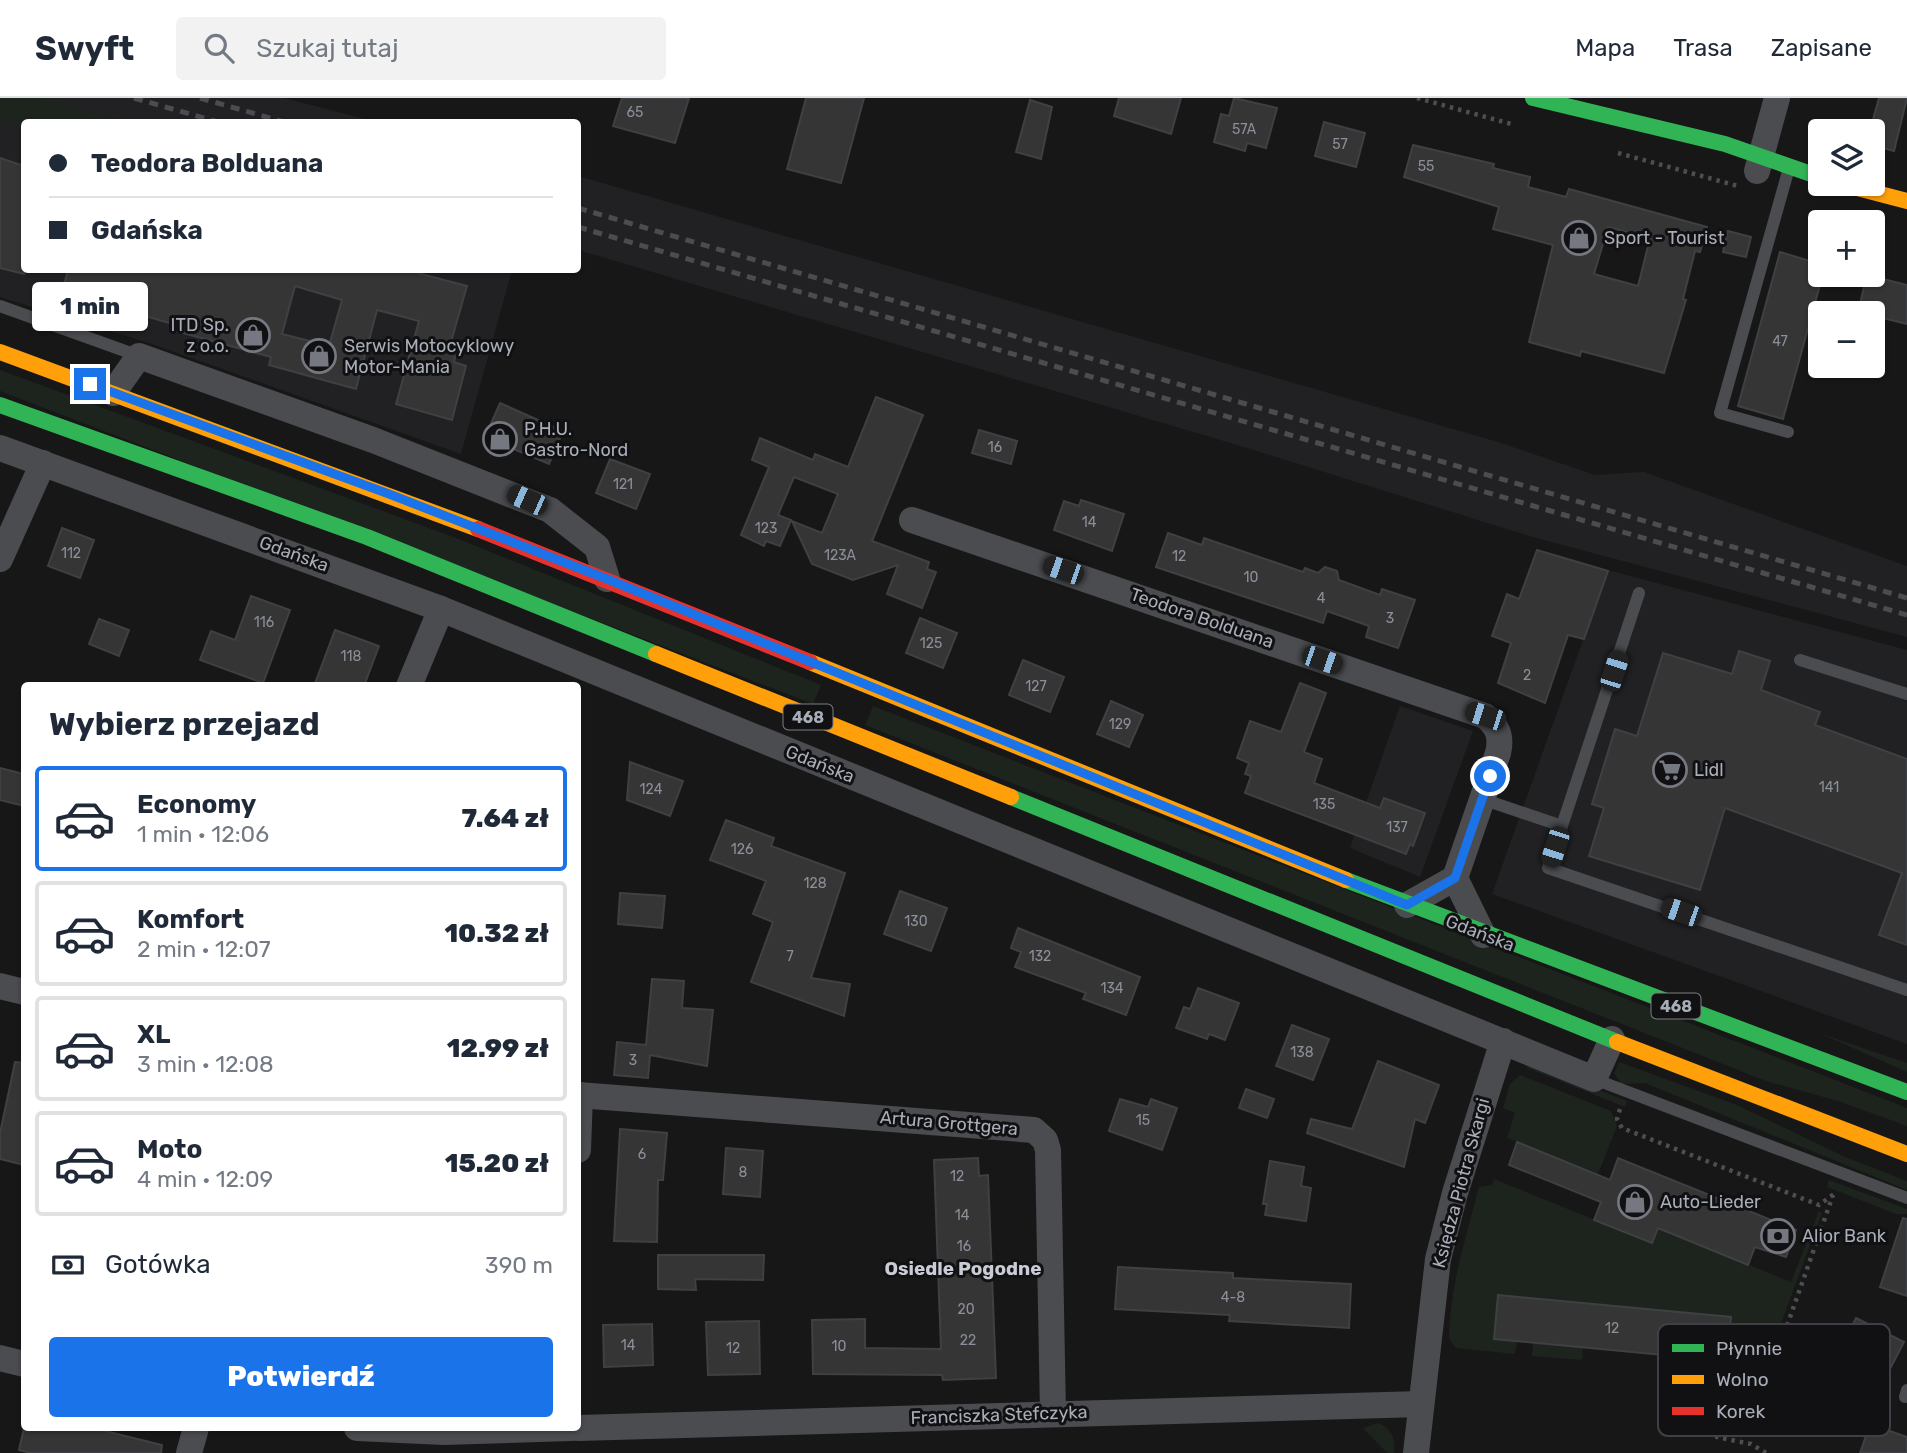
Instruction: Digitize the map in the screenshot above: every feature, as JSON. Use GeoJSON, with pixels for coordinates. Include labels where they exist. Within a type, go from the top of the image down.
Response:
{"type":"FeatureCollection","features":[{"type":"Feature","properties":{"kind":"main road"},"geometry":{"type":"LineString","coordinates":[[1533,98],[1584,112],[1685,133],[1752,166],[1808,176]]}},
{"type":"Feature","properties":{"kind":"main road"},"geometry":{"type":"LineString","coordinates":[[1584,112],[1642,142]]}},
{"type":"Feature","properties":{"kind":"main road"},"geometry":{"type":"LineString","coordinates":[[1885,195],[1907,201]]}},
{"type":"Feature","properties":{"kind":"main road","name":"Gdańska"},"geometry":{"type":"LineString","coordinates":[[0,352],[607,579],[1483,935],[1907,1092]]}},
{"type":"Feature","properties":{"kind":"main road","name":"468"},"geometry":{"type":"LineString","coordinates":[[0,405],[367,537],[1612,1039],[1907,1154]]}},
{"type":"Feature","properties":{"kind":"street"},"geometry":{"type":"LineString","coordinates":[[1752,166],[1777,98]]}},
{"type":"Feature","properties":{"kind":"street"},"geometry":{"type":"LineString","coordinates":[[113,393],[139,356],[373,440],[550,510],[597,547],[607,579]]}},
{"type":"Feature","properties":{"kind":"street","name":"Gdańska"},"geometry":{"type":"LineString","coordinates":[[0,448],[441,609],[1594,1079]]}},
{"type":"Feature","properties":{"kind":"street"},"geometry":{"type":"LineString","coordinates":[[0,559],[43,463]]}},
{"type":"Feature","properties":{"kind":"street","name":"Teodora Bolduana"},"geometry":{"type":"LineString","coordinates":[[912,520],[1485,716],[1493,722],[1501,742],[1455,878]]}},
{"type":"Feature","properties":{"kind":"street"},"geometry":{"type":"LineString","coordinates":[[411,682],[441,609]]}},
{"type":"Feature","properties":{"kind":"street"},"geometry":{"type":"LineString","coordinates":[[1407,905],[1455,878],[1483,935]]}},
{"type":"Feature","properties":{"kind":"street"},"geometry":{"type":"LineString","coordinates":[[0,986],[21,991]]}},
{"type":"Feature","properties":{"kind":"street"},"geometry":{"type":"LineString","coordinates":[[1594,1079],[1612,1039]]}},
{"type":"Feature","properties":{"kind":"street","name":"Księdza Piotra Skargi"},"geometry":{"type":"LineString","coordinates":[[1416,1453],[1438,1259],[1459,1180],[1503,1041]]}},
{"type":"Feature","properties":{"kind":"street","name":"Artura Grottgera"},"geometry":{"type":"LineString","coordinates":[[581,1095],[1034,1130],[1045,1140],[1048,1150],[1054,1413]]}},
{"type":"Feature","properties":{"kind":"street"},"geometry":{"type":"LineString","coordinates":[[0,1358],[21,1363]]}},
{"type":"Feature","properties":{"kind":"street","name":"Franciszka Stefczyka"},"geometry":{"type":"LineString","coordinates":[[581,1428],[1421,1404]]}},
{"type":"Feature","properties":{"kind":"street"},"geometry":{"type":"LineString","coordinates":[[189,1453],[195,1431]]}},
{"type":"Feature","properties":{"kind":"street"},"geometry":{"type":"LineString","coordinates":[[422,1431],[474,1431]]}},
{"type":"Feature","properties":{"kind":"lane"},"geometry":{"type":"LineString","coordinates":[[1788,172],[1720,414],[1788,432]]}},
{"type":"Feature","properties":{"kind":"lane"},"geometry":{"type":"LineString","coordinates":[[0,306],[139,356]]}},
{"type":"Feature","properties":{"kind":"lane"},"geometry":{"type":"LineString","coordinates":[[1639,593],[1548,868],[1907,990]]}},
{"type":"Feature","properties":{"kind":"lane"},"geometry":{"type":"LineString","coordinates":[[1800,660],[1907,694]]}},
{"type":"Feature","properties":{"kind":"lane"},"geometry":{"type":"LineString","coordinates":[[1482,799],[1562,827]]}},
{"type":"Feature","properties":{"kind":"lane"},"geometry":{"type":"LineString","coordinates":[[1594,1079],[1907,1198]]}},
{"type":"Feature","properties":{"kind":"path"},"geometry":{"type":"LineString","coordinates":[[1788,1324],[1834,1194]]}},
{"type":"Feature","properties":{"kind":"path"},"geometry":{"type":"LineString","coordinates":[[1717,1436],[1751,1444],[1766,1453]]}},
{"type":"Feature","properties":{"kind":"shaded area"},"geometry":{"type":"Polygon","coordinates":[[[0,98],[284,98],[365,119],[21,119],[21,273],[511,273],[461,454],[152,344],[0,297],[0,98]]]}},
{"type":"Feature","properties":{"kind":"shaded area"},"geometry":{"type":"Polygon","coordinates":[[[0,98],[45,98],[114,119],[21,119],[21,127],[0,121],[0,98]]]}},
{"type":"Feature","properties":{"kind":"shaded area"},"geometry":{"type":"Polygon","coordinates":[[[581,177],[1498,442],[1595,475],[1644,472],[1907,566],[1907,637],[1529,536],[1254,450],[581,251],[581,177]]]}},
{"type":"Feature","properties":{"kind":"shaded area"},"geometry":{"type":"Polygon","coordinates":[[[0,370],[456,538],[821,685],[813,704],[0,391],[0,370]]]}},
{"type":"Feature","properties":{"kind":"shaded area"},"geometry":{"type":"Polygon","coordinates":[[[1608,570],[1907,650],[1907,1044],[1492,894],[1608,570]]]}},
{"type":"Feature","properties":{"kind":"shaded area"},"geometry":{"type":"Polygon","coordinates":[[[873,706],[1907,1108],[1907,1126],[1838,1101],[1766,1081],[865,725],[873,706]]]}},
{"type":"Feature","properties":{"kind":"shaded area"},"geometry":{"type":"Polygon","coordinates":[[[1400,706],[1473,731],[1420,877],[1350,848],[1400,706]]]}},
{"type":"Feature","properties":{"kind":"shaded area"},"geometry":{"type":"Polygon","coordinates":[[[1819,1033],[1907,1063],[1907,1072],[1819,1033]]]}},
{"type":"Feature","properties":{"kind":"shaded area"},"geometry":{"type":"Polygon","coordinates":[[[1619,1062],[1737,1105],[1845,1157],[1907,1181],[1907,1190],[1645,1083],[1621,1084],[1614,1073],[1619,1062]]]}},
{"type":"Feature","properties":{"kind":"shaded area"},"geometry":{"type":"Polygon","coordinates":[[[1525,1067],[1543,1068],[1627,1101],[1625,1107],[1525,1067]]]}},
{"type":"Feature","properties":{"kind":"shaded area"},"geometry":{"type":"Polygon","coordinates":[[[1520,1075],[1611,1111],[1617,1126],[1598,1174],[1507,1138],[1515,1113],[1503,1108],[1510,1084],[1520,1075]]]}},
{"type":"Feature","properties":{"kind":"shaded area"},"geometry":{"type":"Polygon","coordinates":[[[1494,1179],[1652,1243],[1658,1228],[1791,1282],[1819,1211],[1822,1213],[1781,1324],[1729,1324],[1730,1317],[1499,1295],[1494,1339],[1517,1341],[1515,1354],[1456,1348],[1449,1338],[1452,1300],[1460,1262],[1479,1187],[1492,1185],[1494,1179]]]}},
{"type":"Feature","properties":{"kind":"shaded area"},"geometry":{"type":"Polygon","coordinates":[[[1829,1180],[1907,1209],[1907,1214],[1896,1214],[1827,1187],[1829,1180]]]}},
{"type":"Feature","properties":{"kind":"shaded area"},"geometry":{"type":"Polygon","coordinates":[[[1533,1343],[1583,1347],[1582,1360],[1532,1356],[1533,1343]]]}},
{"type":"Feature","properties":{"kind":"shaded area"},"geometry":{"type":"Polygon","coordinates":[[[1378,1423],[1392,1435],[1394,1453],[1387,1453],[1363,1428],[1378,1423]]]}},
{"type":"Feature","properties":{"kind":"building"},"geometry":{"type":"Polygon","coordinates":[[[622,98],[689,98],[675,143],[613,126],[622,98]]]}},
{"type":"Feature","properties":{"kind":"building"},"geometry":{"type":"Polygon","coordinates":[[[806,98],[864,98],[841,183],[787,169],[806,98]]]}},
{"type":"Feature","properties":{"kind":"building"},"geometry":{"type":"Polygon","coordinates":[[[1119,98],[1181,98],[1171,134],[1114,116],[1119,98]]]}},
{"type":"Feature","properties":{"kind":"building"},"geometry":{"type":"Polygon","coordinates":[[[1234,98],[1277,108],[1266,148],[1247,143],[1245,151],[1214,142],[1221,114],[1229,116],[1234,98]]]}},
{"type":"Feature","properties":{"kind":"building"},"geometry":{"type":"Polygon","coordinates":[[[1879,98],[1907,98],[1894,151],[1885,149],[1885,119],[1873,119],[1879,98]]]}},
{"type":"Feature","properties":{"kind":"building"},"geometry":{"type":"Polygon","coordinates":[[[1030,100],[1052,107],[1041,159],[1016,152],[1030,100]]]}},
{"type":"Feature","properties":{"kind":"building"},"geometry":{"type":"Polygon","coordinates":[[[1324,122],[1365,133],[1356,167],[1315,156],[1324,122]]]}},
{"type":"Feature","properties":{"kind":"building"},"geometry":{"type":"Polygon","coordinates":[[[1413,145],[1494,164],[1493,168],[1530,177],[1528,187],[1566,197],[1569,189],[1707,227],[1700,252],[1695,251],[1683,299],[1686,300],[1664,373],[1581,351],[1580,356],[1529,342],[1553,245],[1493,229],[1499,207],[1404,177],[1413,145]],[[1608,227],[1594,274],[1638,286],[1650,238],[1608,227]]]}},
{"type":"Feature","properties":{"kind":"building"},"geometry":{"type":"Polygon","coordinates":[[[0,158],[21,165],[21,273],[24,274],[0,268],[0,158]]]}},
{"type":"Feature","properties":{"kind":"building"},"geometry":{"type":"Polygon","coordinates":[[[1728,231],[1751,237],[1746,257],[1723,252],[1728,231]]]}},
{"type":"Feature","properties":{"kind":"building"},"geometry":{"type":"Polygon","coordinates":[[[1780,252],[1808,260],[1808,287],[1819,287],[1816,301],[1808,301],[1808,328],[1783,419],[1738,406],[1780,252]]]}},
{"type":"Feature","properties":{"kind":"building"},"geometry":{"type":"Polygon","coordinates":[[[67,273],[417,273],[467,286],[451,342],[458,345],[454,362],[466,366],[452,420],[396,404],[419,321],[377,310],[356,389],[269,365],[271,357],[172,330],[173,324],[62,292],[67,273]],[[295,286],[282,334],[329,346],[342,300],[295,286]]]}},
{"type":"Feature","properties":{"kind":"building"},"geometry":{"type":"Polygon","coordinates":[[[1885,280],[1907,285],[1907,324],[1885,319],[1885,301],[1861,301],[1864,287],[1885,287],[1885,280]]]}},
{"type":"Feature","properties":{"kind":"building"},"geometry":{"type":"Polygon","coordinates":[[[876,397],[923,415],[872,541],[929,562],[927,569],[936,572],[922,608],[887,594],[898,565],[853,580],[812,564],[792,521],[822,533],[838,494],[794,477],[778,515],[791,520],[780,546],[766,541],[764,546],[741,535],[769,467],[752,460],[760,438],[813,460],[815,454],[848,467],[876,397]]]}},
{"type":"Feature","properties":{"kind":"building"},"geometry":{"type":"Polygon","coordinates":[[[500,403],[563,431],[549,464],[485,437],[500,403]]]}},
{"type":"Feature","properties":{"kind":"building"},"geometry":{"type":"Polygon","coordinates":[[[979,430],[1017,441],[1011,464],[972,453],[979,430]]]}},
{"type":"Feature","properties":{"kind":"building"},"geometry":{"type":"Polygon","coordinates":[[[610,459],[650,474],[636,509],[596,493],[610,459]]]}},
{"type":"Feature","properties":{"kind":"building"},"geometry":{"type":"Polygon","coordinates":[[[1081,500],[1124,514],[1112,551],[1054,530],[1064,501],[1079,506],[1081,500]]]}},
{"type":"Feature","properties":{"kind":"building"},"geometry":{"type":"Polygon","coordinates":[[[62,528],[94,540],[80,578],[48,566],[62,528]]]}},
{"type":"Feature","properties":{"kind":"building"},"geometry":{"type":"Polygon","coordinates":[[[1168,533],[1202,545],[1204,538],[1303,572],[1305,568],[1318,573],[1325,567],[1337,571],[1339,580],[1380,595],[1382,589],[1415,600],[1398,648],[1366,637],[1369,626],[1327,611],[1323,623],[1156,567],[1168,533]]]}},
{"type":"Feature","properties":{"kind":"building"},"geometry":{"type":"Polygon","coordinates":[[[1537,550],[1608,571],[1584,639],[1568,635],[1545,703],[1498,683],[1511,643],[1492,636],[1507,594],[1519,599],[1537,550]]]}},
{"type":"Feature","properties":{"kind":"building"},"geometry":{"type":"Polygon","coordinates":[[[251,596],[290,610],[263,682],[200,660],[211,631],[235,640],[251,596]]]}},
{"type":"Feature","properties":{"kind":"building"},"geometry":{"type":"Polygon","coordinates":[[[920,618],[957,633],[943,668],[906,653],[920,618]]]}},
{"type":"Feature","properties":{"kind":"building"},"geometry":{"type":"Polygon","coordinates":[[[99,619],[129,630],[119,656],[89,644],[99,619]]]}},
{"type":"Feature","properties":{"kind":"building"},"geometry":{"type":"Polygon","coordinates":[[[335,630],[379,646],[366,682],[316,682],[335,630]]]}},
{"type":"Feature","properties":{"kind":"building"},"geometry":{"type":"Polygon","coordinates":[[[1739,651],[1770,661],[1761,690],[1820,712],[1815,725],[1907,759],[1907,945],[1879,935],[1902,873],[1725,808],[1700,890],[1589,856],[1604,808],[1592,804],[1615,729],[1637,736],[1663,653],[1732,674],[1739,651]]]}},
{"type":"Feature","properties":{"kind":"building"},"geometry":{"type":"Polygon","coordinates":[[[1023,660],[1064,677],[1050,712],[1009,695],[1023,660]]]}},
{"type":"Feature","properties":{"kind":"building"},"geometry":{"type":"Polygon","coordinates":[[[1300,683],[1326,693],[1304,752],[1322,759],[1314,783],[1380,808],[1384,798],[1425,813],[1413,846],[1410,844],[1406,854],[1245,793],[1251,776],[1245,774],[1249,763],[1237,758],[1250,721],[1281,732],[1300,683]]]}},
{"type":"Feature","properties":{"kind":"building"},"geometry":{"type":"Polygon","coordinates":[[[1111,701],[1143,715],[1129,747],[1097,734],[1111,701]]]}},
{"type":"Feature","properties":{"kind":"building"},"geometry":{"type":"Polygon","coordinates":[[[630,762],[683,781],[670,816],[627,800],[630,762]]]}},
{"type":"Feature","properties":{"kind":"building"},"geometry":{"type":"Polygon","coordinates":[[[0,768],[21,773],[21,805],[0,800],[0,768]]]}},
{"type":"Feature","properties":{"kind":"building"},"geometry":{"type":"Polygon","coordinates":[[[726,820],[774,838],[771,846],[845,873],[811,978],[850,984],[844,1016],[751,982],[773,922],[753,914],[766,881],[710,860],[726,820]]]}},
{"type":"Feature","properties":{"kind":"building"},"geometry":{"type":"Polygon","coordinates":[[[900,891],[947,908],[931,951],[884,934],[900,891]]]}},
{"type":"Feature","properties":{"kind":"building"},"geometry":{"type":"Polygon","coordinates":[[[620,893],[665,896],[662,928],[618,924],[620,893]]]}},
{"type":"Feature","properties":{"kind":"building"},"geometry":{"type":"Polygon","coordinates":[[[1018,928],[1140,977],[1126,1015],[1083,999],[1086,993],[1015,967],[1021,952],[1011,948],[1018,928]]]}},
{"type":"Feature","properties":{"kind":"building"},"geometry":{"type":"Polygon","coordinates":[[[652,979],[684,981],[682,1008],[713,1010],[707,1066],[650,1055],[648,1078],[614,1075],[617,1042],[646,1045],[652,979]]]}},
{"type":"Feature","properties":{"kind":"building"},"geometry":{"type":"Polygon","coordinates":[[[1198,988],[1239,1003],[1225,1040],[1209,1034],[1207,1039],[1176,1028],[1184,1007],[1190,1009],[1198,988]]]}},
{"type":"Feature","properties":{"kind":"building"},"geometry":{"type":"Polygon","coordinates":[[[1292,1025],[1329,1039],[1313,1080],[1276,1066],[1292,1025]]]}},
{"type":"Feature","properties":{"kind":"building"},"geometry":{"type":"Polygon","coordinates":[[[1378,1061],[1439,1085],[1425,1123],[1415,1119],[1404,1167],[1307,1133],[1311,1119],[1352,1129],[1378,1061]]]}},
{"type":"Feature","properties":{"kind":"building"},"geometry":{"type":"Polygon","coordinates":[[[15,1062],[21,1063],[21,1164],[0,1159],[0,1133],[15,1062]]]}},
{"type":"Feature","properties":{"kind":"building"},"geometry":{"type":"Polygon","coordinates":[[[1246,1089],[1274,1099],[1267,1118],[1239,1108],[1246,1089]]]}},
{"type":"Feature","properties":{"kind":"building"},"geometry":{"type":"Polygon","coordinates":[[[1120,1099],[1148,1107],[1151,1099],[1177,1108],[1162,1150],[1109,1131],[1120,1099]]]}},
{"type":"Feature","properties":{"kind":"building"},"geometry":{"type":"Polygon","coordinates":[[[620,1129],[667,1133],[663,1180],[658,1180],[657,1242],[614,1241],[620,1129]]]}},
{"type":"Feature","properties":{"kind":"building"},"geometry":{"type":"Polygon","coordinates":[[[1517,1142],[1610,1180],[1618,1158],[1796,1230],[1786,1257],[1755,1247],[1748,1265],[1658,1228],[1652,1243],[1594,1220],[1601,1202],[1509,1165],[1517,1142]]]}},
{"type":"Feature","properties":{"kind":"building"},"geometry":{"type":"Polygon","coordinates":[[[726,1148],[763,1151],[760,1197],[723,1194],[726,1148]]]}},
{"type":"Feature","properties":{"kind":"building"},"geometry":{"type":"Polygon","coordinates":[[[978,1158],[979,1176],[988,1175],[996,1378],[943,1380],[942,1375],[813,1374],[812,1320],[865,1319],[865,1348],[941,1349],[934,1160],[978,1158]]]}},
{"type":"Feature","properties":{"kind":"building"},"geometry":{"type":"Polygon","coordinates":[[[1270,1161],[1304,1167],[1301,1186],[1311,1188],[1306,1221],[1265,1215],[1267,1204],[1263,1204],[1270,1161]]]}},
{"type":"Feature","properties":{"kind":"building"},"geometry":{"type":"Polygon","coordinates":[[[1903,1218],[1907,1219],[1907,1296],[1880,1287],[1903,1218]]]}},
{"type":"Feature","properties":{"kind":"building"},"geometry":{"type":"Polygon","coordinates":[[[658,1255],[764,1255],[763,1280],[695,1279],[696,1290],[658,1289],[658,1255]]]}},
{"type":"Feature","properties":{"kind":"building"},"geometry":{"type":"Polygon","coordinates":[[[1118,1267],[1233,1273],[1233,1278],[1351,1284],[1349,1328],[1229,1321],[1230,1315],[1115,1309],[1118,1267]]]}},
{"type":"Feature","properties":{"kind":"building"},"geometry":{"type":"Polygon","coordinates":[[[1498,1295],[1731,1317],[1730,1324],[1658,1324],[1658,1355],[1494,1339],[1498,1295]]]}},
{"type":"Feature","properties":{"kind":"building"},"geometry":{"type":"Polygon","coordinates":[[[1856,1318],[1868,1324],[1853,1324],[1856,1318]]]}},
{"type":"Feature","properties":{"kind":"building"},"geometry":{"type":"Polygon","coordinates":[[[759,1321],[760,1374],[708,1375],[706,1322],[759,1321]]]}},
{"type":"Feature","properties":{"kind":"building"},"geometry":{"type":"Polygon","coordinates":[[[652,1324],[653,1365],[604,1367],[603,1325],[652,1324]]]}},
{"type":"Feature","properties":{"kind":"building"},"geometry":{"type":"Polygon","coordinates":[[[1890,1335],[1904,1342],[1890,1369],[1890,1335]]]}},
{"type":"Feature","properties":{"kind":"building"},"geometry":{"type":"Polygon","coordinates":[[[23,1431],[105,1431],[162,1445],[161,1453],[31,1453],[19,1450],[23,1431]]]}},
{"type":"Feature","properties":{"kind":"building"},"geometry":{"type":"Polygon","coordinates":[[[1890,1431],[1907,1437],[1907,1453],[1860,1453],[1866,1436],[1890,1436],[1890,1431]]]}},
{"type":"Feature","properties":{"kind":"railway"},"geometry":{"type":"LineString","coordinates":[[134,98],[208,119]]}},
{"type":"Feature","properties":{"kind":"railway"},"geometry":{"type":"LineString","coordinates":[[200,98],[274,119]]}},
{"type":"Feature","properties":{"kind":"railway"},"geometry":{"type":"LineString","coordinates":[[581,209],[1907,598]]}},
{"type":"Feature","properties":{"kind":"railway"},"geometry":{"type":"LineString","coordinates":[[581,228],[1907,615]]}},
{"type":"Feature","properties":{"kind":"traffic: fast"},"geometry":{"type":"LineString","coordinates":[[1533,98],[1725,144],[1808,173]]}},
{"type":"Feature","properties":{"kind":"traffic: fast"},"geometry":{"type":"LineString","coordinates":[[0,405],[367,537],[656,654]]}},
{"type":"Feature","properties":{"kind":"traffic: fast"},"geometry":{"type":"LineString","coordinates":[[1011,797],[1617,1042]]}},
{"type":"Feature","properties":{"kind":"traffic: fast"},"geometry":{"type":"LineString","coordinates":[[1346,880],[1907,1092]]}},
{"type":"Feature","properties":{"kind":"traffic: slow"},"geometry":{"type":"LineString","coordinates":[[1885,195],[1907,201]]}},
{"type":"Feature","properties":{"kind":"traffic: slow"},"geometry":{"type":"LineString","coordinates":[[0,352],[478,529]]}},
{"type":"Feature","properties":{"kind":"traffic: slow"},"geometry":{"type":"LineString","coordinates":[[656,654],[1011,797]]}},
{"type":"Feature","properties":{"kind":"traffic: slow"},"geometry":{"type":"LineString","coordinates":[[810,662],[1346,880]]}},
{"type":"Feature","properties":{"kind":"traffic: slow"},"geometry":{"type":"LineString","coordinates":[[1617,1042],[1907,1154]]}},
{"type":"Feature","properties":{"kind":"traffic: jam"},"geometry":{"type":"LineString","coordinates":[[478,529],[810,662]]}},
{"type":"Feature","properties":{"kind":"place","name":"Sport - Tourist"},"geometry":{"type":"Point","coordinates":[1579,238]}},
{"type":"Feature","properties":{"kind":"place","name":"ITD Sp. z o.o."},"geometry":{"type":"Point","coordinates":[253,335]}},
{"type":"Feature","properties":{"kind":"place","name":"Serwis Motocyklowy Motor-Mania"},"geometry":{"type":"Point","coordinates":[319,356]}},
{"type":"Feature","properties":{"kind":"place","name":"P.H.U. Gastro-Nord"},"geometry":{"type":"Point","coordinates":[500,439]}},
{"type":"Feature","properties":{"kind":"place","name":"Lidl"},"geometry":{"type":"Point","coordinates":[1670,770]}},
{"type":"Feature","properties":{"kind":"place","name":"Auto-Lieder"},"geometry":{"type":"Point","coordinates":[1635,1202]}},
{"type":"Feature","properties":{"kind":"place","name":"Alior Bank"},"geometry":{"type":"Point","coordinates":[1778,1236]}},
{"type":"Feature","properties":{"kind":"district","name":"Osiedle Pogodne"},"geometry":{"type":"Point","coordinates":[963,1268]}},
{"type":"Feature","properties":{"kind":"route"},"geometry":{"type":"LineString","coordinates":[[90,384],[389,494],[607,579],[1407,905],[1455,878],[1490,776]]}}]}
